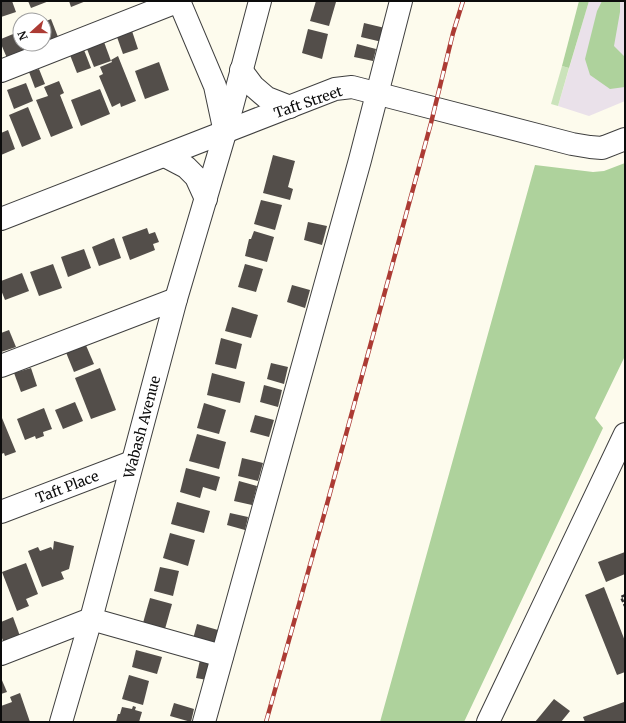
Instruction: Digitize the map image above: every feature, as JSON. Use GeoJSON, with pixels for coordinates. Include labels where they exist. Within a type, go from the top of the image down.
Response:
{"type":"FeatureCollection","features":[{"type":"Feature","properties":{"kind":"street"},"geometry":{"type":"LineString","coordinates":[[1,71],[179,1],[215,86],[225,133]]}},
{"type":"Feature","properties":{"kind":"street","name":"Wabash Avenue"},"geometry":{"type":"LineString","coordinates":[[61,722],[91,619],[176,299],[225,133],[260,1]]}},
{"type":"Feature","properties":{"kind":"street"},"geometry":{"type":"LineString","coordinates":[[204,722],[360,160],[401,1]]}},
{"type":"Feature","properties":{"kind":"street"},"geometry":{"type":"LineString","coordinates":[[241,70],[253,86],[267,98],[290,107]]}},
{"type":"Feature","properties":{"kind":"street","name":"Taft Street"},"geometry":{"type":"LineString","coordinates":[[1,219],[336,89],[352,87],[572,144],[602,148],[625,139]]}},
{"type":"Feature","properties":{"kind":"street"},"geometry":{"type":"LineString","coordinates":[[165,156],[186,167],[196,177],[206,199]]}},
{"type":"Feature","properties":{"kind":"street"},"geometry":{"type":"LineString","coordinates":[[1,366],[176,299]]}},
{"type":"Feature","properties":{"kind":"street"},"geometry":{"type":"LineString","coordinates":[[488,722],[625,434]]}},
{"type":"Feature","properties":{"kind":"street","name":"Taft Place"},"geometry":{"type":"LineString","coordinates":[[1,512],[132,462]]}},
{"type":"Feature","properties":{"kind":"street"},"geometry":{"type":"LineString","coordinates":[[1,654],[91,619],[222,656]]}},
{"type":"Feature","properties":{"kind":"path"},"geometry":{"type":"LineString","coordinates":[[625,595],[621,597],[625,606]]}},
{"type":"Feature","properties":{"kind":"shaded area"},"geometry":{"type":"Polygon","coordinates":[[[589,1],[625,1],[625,101],[589,116],[558,106],[589,1]]]}},
{"type":"Feature","properties":{"kind":"green space"},"geometry":{"type":"Polygon","coordinates":[[[579,1],[589,1],[569,68],[562,66],[579,1]]]}},
{"type":"Feature","properties":{"kind":"green space"},"geometry":{"type":"Polygon","coordinates":[[[602,1],[620,1],[620,12],[614,46],[625,57],[625,87],[610,89],[590,75],[585,59],[597,11],[602,1]]]}},
{"type":"Feature","properties":{"kind":"green space"},"geometry":{"type":"Polygon","coordinates":[[[562,66],[569,68],[558,106],[551,104],[562,66]]]}},
{"type":"Feature","properties":{"kind":"green space"},"geometry":{"type":"Polygon","coordinates":[[[625,163],[625,356],[595,418],[603,428],[464,722],[380,722],[535,165],[593,172],[604,171],[625,163]]]}},
{"type":"Feature","properties":{"kind":"building"},"geometry":{"type":"Polygon","coordinates":[[[1,1],[12,1],[16,12],[12,12],[12,13],[1,17],[1,1]]]}},
{"type":"Feature","properties":{"kind":"building"},"geometry":{"type":"Polygon","coordinates":[[[28,1],[49,1],[31,8],[28,1]]]}},
{"type":"Feature","properties":{"kind":"building"},"geometry":{"type":"Polygon","coordinates":[[[69,1],[86,1],[71,7],[69,1]]]}},
{"type":"Feature","properties":{"kind":"building"},"geometry":{"type":"Polygon","coordinates":[[[316,1],[336,2],[329,26],[310,21],[316,1]]]}},
{"type":"Feature","properties":{"kind":"building"},"geometry":{"type":"Polygon","coordinates":[[[52,22],[58,37],[52,40],[52,22]]]}},
{"type":"Feature","properties":{"kind":"building"},"geometry":{"type":"Polygon","coordinates":[[[364,23],[385,28],[382,42],[361,37],[364,23]]]}},
{"type":"Feature","properties":{"kind":"building"},"geometry":{"type":"Polygon","coordinates":[[[308,29],[328,34],[322,59],[302,53],[308,29]]]}},
{"type":"Feature","properties":{"kind":"building"},"geometry":{"type":"Polygon","coordinates":[[[132,31],[138,49],[123,54],[117,37],[132,31]]]}},
{"type":"Feature","properties":{"kind":"building"},"geometry":{"type":"Polygon","coordinates":[[[12,34],[12,52],[20,52],[7,58],[1,44],[1,39],[12,34]]]}},
{"type":"Feature","properties":{"kind":"building"},"geometry":{"type":"Polygon","coordinates":[[[104,42],[111,61],[94,67],[87,49],[104,42]]]}},
{"type":"Feature","properties":{"kind":"building"},"geometry":{"type":"Polygon","coordinates":[[[357,44],[376,49],[373,61],[354,57],[357,44]]]}},
{"type":"Feature","properties":{"kind":"building"},"geometry":{"type":"Polygon","coordinates":[[[84,50],[91,68],[77,73],[70,55],[84,50]]]}},
{"type":"Feature","properties":{"kind":"building"},"geometry":{"type":"Polygon","coordinates":[[[118,56],[136,101],[121,107],[120,103],[112,107],[99,76],[103,74],[100,67],[112,62],[111,60],[118,56]]]}},
{"type":"Feature","properties":{"kind":"building"},"geometry":{"type":"Polygon","coordinates":[[[159,62],[169,90],[145,99],[135,71],[159,62]]]}},
{"type":"Feature","properties":{"kind":"building"},"geometry":{"type":"Polygon","coordinates":[[[39,69],[45,84],[35,88],[29,72],[39,69]]]}},
{"type":"Feature","properties":{"kind":"building"},"geometry":{"type":"Polygon","coordinates":[[[59,81],[64,93],[60,95],[73,128],[51,137],[36,100],[48,96],[44,87],[59,81]]]}},
{"type":"Feature","properties":{"kind":"building"},"geometry":{"type":"Polygon","coordinates":[[[26,83],[33,101],[14,109],[7,90],[26,83]]]}},
{"type":"Feature","properties":{"kind":"building"},"geometry":{"type":"Polygon","coordinates":[[[100,89],[110,114],[81,126],[71,100],[100,89]]]}},
{"type":"Feature","properties":{"kind":"building"},"geometry":{"type":"Polygon","coordinates":[[[28,107],[41,139],[22,147],[9,115],[28,107]]]}},
{"type":"Feature","properties":{"kind":"building"},"geometry":{"type":"Polygon","coordinates":[[[8,130],[15,149],[1,155],[1,133],[8,130]]]}},
{"type":"Feature","properties":{"kind":"building"},"geometry":{"type":"Polygon","coordinates":[[[273,155],[295,161],[288,187],[293,189],[290,200],[263,193],[273,155]]]}},
{"type":"Feature","properties":{"kind":"building"},"geometry":{"type":"Polygon","coordinates":[[[261,200],[282,205],[275,230],[254,224],[261,200]]]}},
{"type":"Feature","properties":{"kind":"building"},"geometry":{"type":"Polygon","coordinates":[[[308,222],[327,226],[322,245],[304,240],[308,222]]]}},
{"type":"Feature","properties":{"kind":"building"},"geometry":{"type":"Polygon","coordinates":[[[147,228],[149,234],[155,232],[159,242],[153,244],[155,250],[130,260],[122,237],[147,228]]]}},
{"type":"Feature","properties":{"kind":"building"},"geometry":{"type":"Polygon","coordinates":[[[254,231],[274,237],[267,262],[245,256],[249,239],[251,239],[254,231]]]}},
{"type":"Feature","properties":{"kind":"building"},"geometry":{"type":"Polygon","coordinates":[[[114,238],[121,258],[99,266],[92,247],[114,238]]]}},
{"type":"Feature","properties":{"kind":"building"},"geometry":{"type":"Polygon","coordinates":[[[84,249],[91,268],[68,277],[61,257],[84,249]]]}},
{"type":"Feature","properties":{"kind":"building"},"geometry":{"type":"Polygon","coordinates":[[[53,264],[62,288],[39,296],[30,272],[53,264]]]}},
{"type":"Feature","properties":{"kind":"building"},"geometry":{"type":"Polygon","coordinates":[[[245,264],[263,269],[256,292],[238,287],[245,264]]]}},
{"type":"Feature","properties":{"kind":"building"},"geometry":{"type":"Polygon","coordinates":[[[22,273],[29,291],[5,300],[1,290],[1,281],[22,273]]]}},
{"type":"Feature","properties":{"kind":"building"},"geometry":{"type":"Polygon","coordinates":[[[292,285],[310,290],[305,308],[287,302],[292,285]]]}},
{"type":"Feature","properties":{"kind":"building"},"geometry":{"type":"Polygon","coordinates":[[[232,307],[258,315],[251,338],[225,331],[232,307]]]}},
{"type":"Feature","properties":{"kind":"building"},"geometry":{"type":"Polygon","coordinates":[[[9,330],[16,347],[1,352],[1,333],[9,330]]]}},
{"type":"Feature","properties":{"kind":"building"},"geometry":{"type":"Polygon","coordinates":[[[221,338],[242,344],[236,369],[215,364],[221,338]]]}},
{"type":"Feature","properties":{"kind":"building"},"geometry":{"type":"Polygon","coordinates":[[[85,343],[94,364],[74,372],[65,350],[85,343]]]}},
{"type":"Feature","properties":{"kind":"building"},"geometry":{"type":"Polygon","coordinates":[[[271,363],[288,367],[284,384],[267,379],[271,363]]]}},
{"type":"Feature","properties":{"kind":"building"},"geometry":{"type":"Polygon","coordinates":[[[31,368],[37,386],[21,392],[14,373],[31,368]]]}},
{"type":"Feature","properties":{"kind":"building"},"geometry":{"type":"Polygon","coordinates":[[[100,368],[116,410],[91,419],[75,378],[100,368]]]}},
{"type":"Feature","properties":{"kind":"building"},"geometry":{"type":"Polygon","coordinates":[[[212,373],[245,382],[240,403],[207,395],[212,373]]]}},
{"type":"Feature","properties":{"kind":"building"},"geometry":{"type":"Polygon","coordinates":[[[264,385],[282,390],[278,407],[260,402],[264,385]]]}},
{"type":"Feature","properties":{"kind":"building"},"geometry":{"type":"Polygon","coordinates":[[[75,402],[83,421],[63,429],[55,410],[75,402]]]}},
{"type":"Feature","properties":{"kind":"building"},"geometry":{"type":"Polygon","coordinates":[[[204,403],[226,410],[219,434],[197,428],[204,403]]]}},
{"type":"Feature","properties":{"kind":"building"},"geometry":{"type":"Polygon","coordinates":[[[44,408],[52,429],[43,432],[44,436],[36,439],[35,436],[25,440],[17,419],[44,408]]]}},
{"type":"Feature","properties":{"kind":"building"},"geometry":{"type":"Polygon","coordinates":[[[255,415],[274,420],[269,437],[250,432],[255,415]]]}},
{"type":"Feature","properties":{"kind":"building"},"geometry":{"type":"Polygon","coordinates":[[[2,418],[16,452],[5,456],[4,453],[1,454],[2,418]]]}},
{"type":"Feature","properties":{"kind":"building"},"geometry":{"type":"Polygon","coordinates":[[[197,434],[226,442],[219,469],[189,461],[197,434]]]}},
{"type":"Feature","properties":{"kind":"building"},"geometry":{"type":"Polygon","coordinates":[[[242,458],[263,463],[258,481],[238,476],[242,458]]]}},
{"type":"Feature","properties":{"kind":"building"},"geometry":{"type":"Polygon","coordinates":[[[186,468],[220,477],[216,491],[203,487],[200,498],[180,492],[186,468]]]}},
{"type":"Feature","properties":{"kind":"building"},"geometry":{"type":"Polygon","coordinates":[[[239,481],[257,486],[252,505],[234,501],[239,481]]]}},
{"type":"Feature","properties":{"kind":"building"},"geometry":{"type":"Polygon","coordinates":[[[177,502],[210,511],[204,533],[171,524],[177,502]]]}},
{"type":"Feature","properties":{"kind":"building"},"geometry":{"type":"Polygon","coordinates":[[[230,513],[248,517],[245,530],[227,525],[230,513]]]}},
{"type":"Feature","properties":{"kind":"building"},"geometry":{"type":"Polygon","coordinates":[[[170,533],[195,540],[188,566],[163,558],[170,533]]]}},
{"type":"Feature","properties":{"kind":"building"},"geometry":{"type":"Polygon","coordinates":[[[54,541],[74,546],[69,569],[61,572],[64,579],[42,587],[28,551],[38,547],[40,551],[51,547],[53,550],[54,541]]]}},
{"type":"Feature","properties":{"kind":"building"},"geometry":{"type":"Polygon","coordinates":[[[625,552],[625,574],[606,582],[598,562],[625,552]]]}},
{"type":"Feature","properties":{"kind":"building"},"geometry":{"type":"Polygon","coordinates":[[[26,563],[38,594],[26,599],[29,606],[17,611],[2,572],[26,563]]]}},
{"type":"Feature","properties":{"kind":"building"},"geometry":{"type":"Polygon","coordinates":[[[160,567],[179,571],[173,596],[154,591],[160,567]]]}},
{"type":"Feature","properties":{"kind":"building"},"geometry":{"type":"Polygon","coordinates":[[[604,587],[625,641],[625,672],[617,675],[585,595],[604,587]]]}},
{"type":"Feature","properties":{"kind":"building"},"geometry":{"type":"Polygon","coordinates":[[[150,598],[172,604],[165,629],[143,623],[150,598]]]}},
{"type":"Feature","properties":{"kind":"building"},"geometry":{"type":"Polygon","coordinates":[[[13,617],[20,636],[4,643],[1,636],[1,622],[13,617]]]}},
{"type":"Feature","properties":{"kind":"building"},"geometry":{"type":"Polygon","coordinates":[[[197,624],[218,630],[214,645],[193,639],[197,624]]]}},
{"type":"Feature","properties":{"kind":"building"},"geometry":{"type":"Polygon","coordinates":[[[136,650],[162,657],[157,674],[132,667],[136,650]]]}},
{"type":"Feature","properties":{"kind":"building"},"geometry":{"type":"Polygon","coordinates":[[[200,660],[211,663],[207,680],[196,678],[200,660]]]}},
{"type":"Feature","properties":{"kind":"building"},"geometry":{"type":"Polygon","coordinates":[[[129,675],[149,681],[143,705],[122,699],[129,675]]]}},
{"type":"Feature","properties":{"kind":"building"},"geometry":{"type":"Polygon","coordinates":[[[1,678],[7,692],[1,694],[1,678]]]}},
{"type":"Feature","properties":{"kind":"building"},"geometry":{"type":"Polygon","coordinates":[[[20,693],[30,722],[1,722],[1,706],[12,702],[10,697],[20,693]]]}},
{"type":"Feature","properties":{"kind":"building"},"geometry":{"type":"Polygon","coordinates":[[[554,699],[570,711],[561,722],[535,722],[554,699]]]}},
{"type":"Feature","properties":{"kind":"building"},"geometry":{"type":"Polygon","coordinates":[[[624,702],[625,722],[585,722],[583,717],[624,702]]]}},
{"type":"Feature","properties":{"kind":"building"},"geometry":{"type":"Polygon","coordinates":[[[174,703],[194,709],[191,722],[170,716],[174,703]]]}},
{"type":"Feature","properties":{"kind":"building"},"geometry":{"type":"Polygon","coordinates":[[[133,706],[136,707],[135,710],[142,712],[139,722],[116,722],[122,707],[132,709],[133,706]]]}},
{"type":"Feature","properties":{"kind":"railway"},"geometry":{"type":"LineString","coordinates":[[266,722],[324,515],[431,123],[453,33],[463,1]]}}]}
